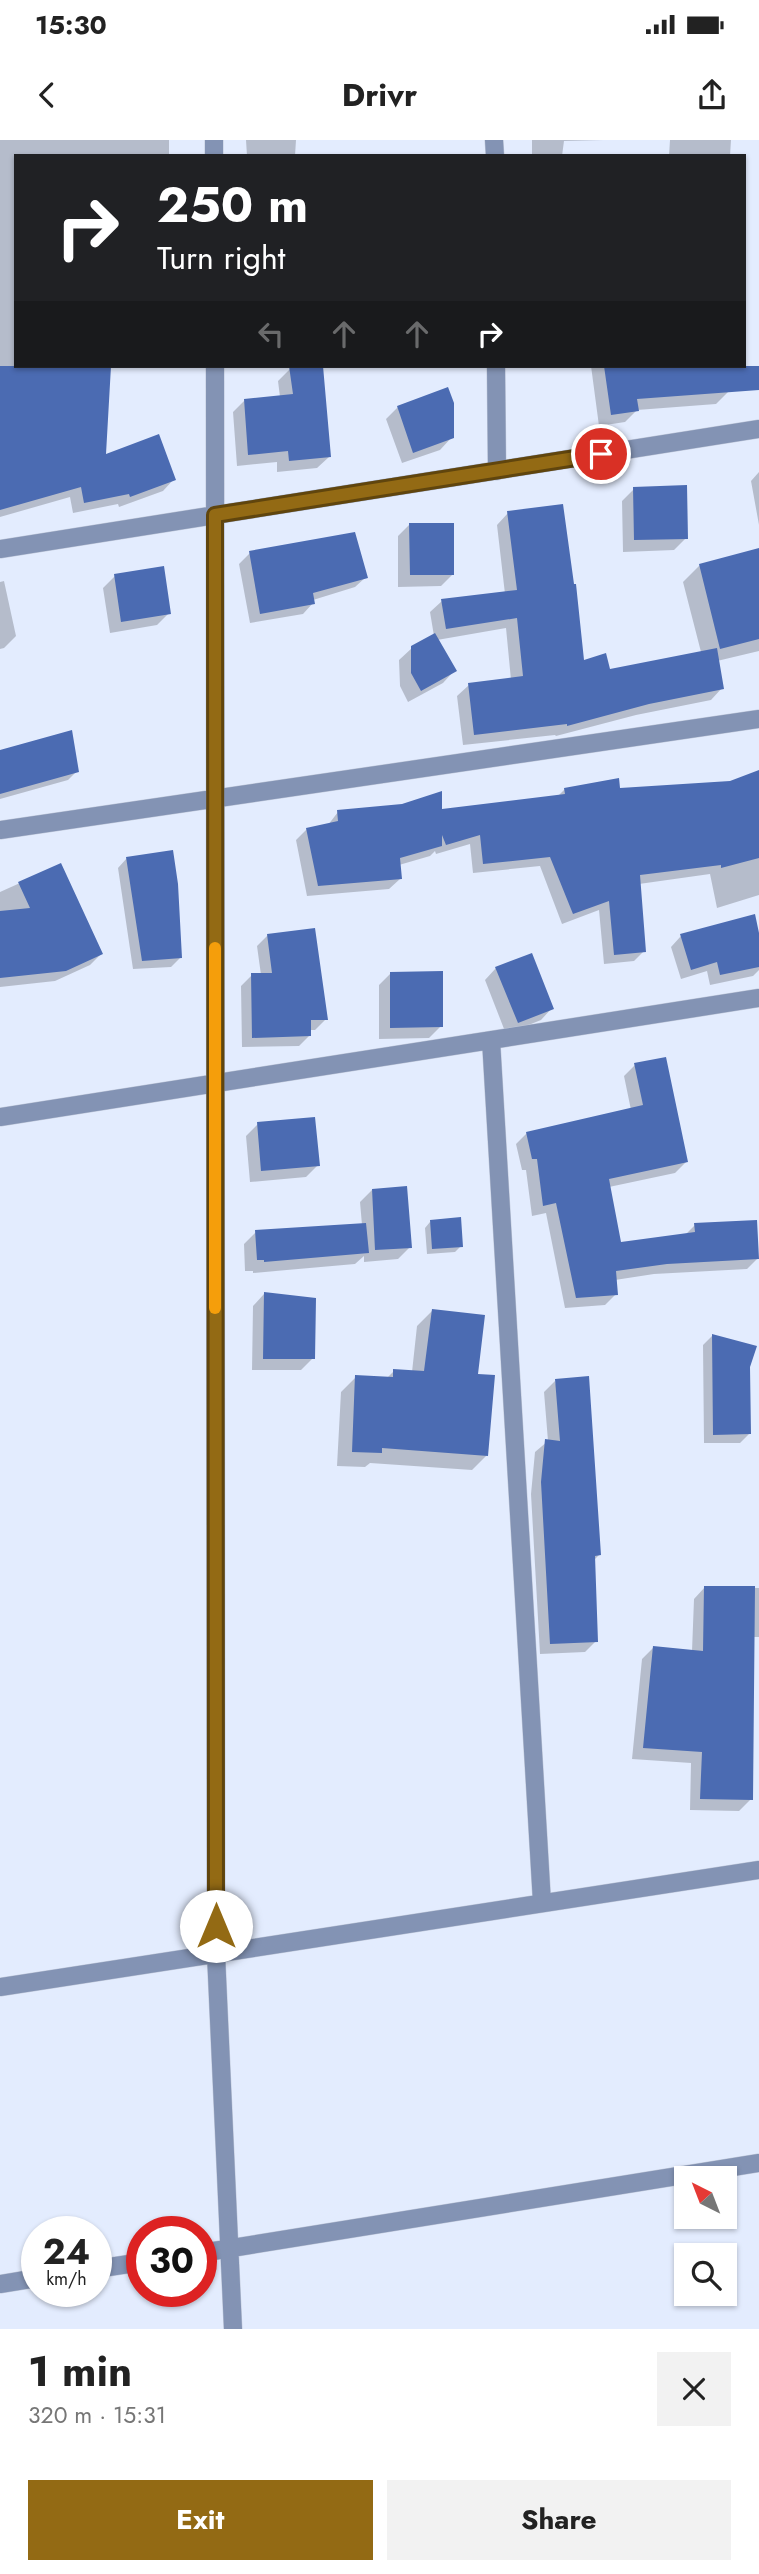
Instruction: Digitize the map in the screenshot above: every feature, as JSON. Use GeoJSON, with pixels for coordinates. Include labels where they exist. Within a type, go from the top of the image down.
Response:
{"type":"FeatureCollection","features":[{"type":"Feature","properties":{"kind":"street"},"geometry":{"type":"LineString","coordinates":[[215,368],[216,1954],[233,2329]]}},
{"type":"Feature","properties":{"kind":"street"},"geometry":{"type":"LineString","coordinates":[[496,368],[497,471]]}},
{"type":"Feature","properties":{"kind":"street"},"geometry":{"type":"LineString","coordinates":[[0,549],[759,429]]}},
{"type":"Feature","properties":{"kind":"street"},"geometry":{"type":"LineString","coordinates":[[0,831],[759,719]]}},
{"type":"Feature","properties":{"kind":"street"},"geometry":{"type":"LineString","coordinates":[[0,1117],[759,998]]}},
{"type":"Feature","properties":{"kind":"street"},"geometry":{"type":"LineString","coordinates":[[491,1040],[542,1903]]}},
{"type":"Feature","properties":{"kind":"street"},"geometry":{"type":"LineString","coordinates":[[0,1987],[759,1870]]}},
{"type":"Feature","properties":{"kind":"street"},"geometry":{"type":"LineString","coordinates":[[217,2251],[759,2163]]}},
{"type":"Feature","properties":{"kind":"street"},"geometry":{"type":"LineString","coordinates":[[0,2284],[21,2281]]}},
{"type":"Feature","properties":{"kind":"building"},"geometry":{"type":"Polygon","coordinates":[[[0,366],[111,368],[106,454],[159,434],[176,480],[130,497],[129,494],[84,503],[81,487],[0,510],[0,366]]]}},
{"type":"Feature","properties":{"kind":"building"},"geometry":{"type":"Polygon","coordinates":[[[759,366],[759,390],[637,399],[639,411],[611,415],[604,368],[759,366]]]}},
{"type":"Feature","properties":{"kind":"building"},"geometry":{"type":"Polygon","coordinates":[[[289,368],[323,368],[331,457],[289,461],[288,451],[248,455],[244,399],[293,394],[289,368]]]}},
{"type":"Feature","properties":{"kind":"building"},"geometry":{"type":"Polygon","coordinates":[[[448,387],[454,403],[454,438],[413,453],[397,406],[448,387]]]}},
{"type":"Feature","properties":{"kind":"building"},"geometry":{"type":"Polygon","coordinates":[[[687,485],[688,539],[634,540],[633,487],[687,485]]]}},
{"type":"Feature","properties":{"kind":"building"},"geometry":{"type":"Polygon","coordinates":[[[563,504],[576,584],[584,660],[606,653],[610,669],[717,648],[724,689],[649,704],[567,726],[474,735],[468,683],[523,676],[517,618],[446,629],[441,599],[517,590],[507,511],[563,504]]]}},
{"type":"Feature","properties":{"kind":"building"},"geometry":{"type":"Polygon","coordinates":[[[409,523],[454,523],[454,575],[410,575],[409,523]]]}},
{"type":"Feature","properties":{"kind":"building"},"geometry":{"type":"Polygon","coordinates":[[[355,532],[368,578],[313,593],[315,604],[260,614],[249,551],[355,532]]]}},
{"type":"Feature","properties":{"kind":"building"},"geometry":{"type":"Polygon","coordinates":[[[759,548],[759,639],[720,649],[699,564],[759,548]]]}},
{"type":"Feature","properties":{"kind":"building"},"geometry":{"type":"Polygon","coordinates":[[[164,566],[171,614],[121,622],[114,574],[164,566]]]}},
{"type":"Feature","properties":{"kind":"building"},"geometry":{"type":"Polygon","coordinates":[[[435,633],[457,671],[421,691],[411,673],[411,646],[435,633]]]}},
{"type":"Feature","properties":{"kind":"building"},"geometry":{"type":"Polygon","coordinates":[[[72,730],[79,772],[0,794],[0,750],[72,730]]]}},
{"type":"Feature","properties":{"kind":"building"},"geometry":{"type":"Polygon","coordinates":[[[759,770],[759,858],[721,868],[721,865],[640,875],[646,952],[614,955],[609,901],[573,914],[550,857],[483,864],[480,835],[446,845],[442,835],[442,846],[400,858],[402,879],[318,886],[306,828],[338,821],[337,810],[402,804],[442,791],[442,809],[565,794],[564,788],[619,778],[620,788],[730,781],[759,770]]]}},
{"type":"Feature","properties":{"kind":"building"},"geometry":{"type":"Polygon","coordinates":[[[173,850],[178,884],[182,958],[142,961],[126,857],[173,850]]]}},
{"type":"Feature","properties":{"kind":"building"},"geometry":{"type":"Polygon","coordinates":[[[61,863],[103,954],[66,971],[0,978],[0,911],[30,908],[18,882],[61,863]]]}},
{"type":"Feature","properties":{"kind":"building"},"geometry":{"type":"Polygon","coordinates":[[[755,914],[759,933],[759,967],[720,975],[717,962],[691,970],[680,934],[755,914]]]}},
{"type":"Feature","properties":{"kind":"building"},"geometry":{"type":"Polygon","coordinates":[[[315,928],[328,1020],[311,1020],[311,1036],[252,1038],[251,973],[272,973],[267,934],[315,928]]]}},
{"type":"Feature","properties":{"kind":"building"},"geometry":{"type":"Polygon","coordinates":[[[532,953],[554,1009],[518,1023],[495,967],[532,953]]]}},
{"type":"Feature","properties":{"kind":"building"},"geometry":{"type":"Polygon","coordinates":[[[443,971],[443,1027],[390,1028],[390,972],[443,971]]]}},
{"type":"Feature","properties":{"kind":"building"},"geometry":{"type":"Polygon","coordinates":[[[666,1057],[688,1162],[609,1179],[621,1242],[695,1232],[694,1223],[757,1220],[759,1259],[667,1264],[616,1271],[618,1295],[576,1298],[556,1203],[543,1206],[537,1159],[532,1159],[526,1132],[643,1105],[634,1063],[666,1057]]]}},
{"type":"Feature","properties":{"kind":"building"},"geometry":{"type":"Polygon","coordinates":[[[315,1117],[320,1166],[261,1171],[257,1122],[315,1117]]]}},
{"type":"Feature","properties":{"kind":"building"},"geometry":{"type":"Polygon","coordinates":[[[407,1186],[412,1248],[375,1250],[372,1189],[407,1186]]]}},
{"type":"Feature","properties":{"kind":"building"},"geometry":{"type":"Polygon","coordinates":[[[461,1217],[463,1247],[432,1249],[430,1220],[461,1217]]]}},
{"type":"Feature","properties":{"kind":"building"},"geometry":{"type":"Polygon","coordinates":[[[366,1223],[369,1253],[264,1262],[257,1260],[255,1230],[366,1223]]]}},
{"type":"Feature","properties":{"kind":"building"},"geometry":{"type":"Polygon","coordinates":[[[264,1292],[316,1298],[315,1359],[263,1359],[264,1292]]]}},
{"type":"Feature","properties":{"kind":"building"},"geometry":{"type":"Polygon","coordinates":[[[432,1309],[485,1315],[478,1374],[495,1375],[488,1456],[382,1448],[382,1453],[352,1452],[355,1375],[393,1377],[393,1369],[424,1371],[432,1309]]]}},
{"type":"Feature","properties":{"kind":"building"},"geometry":{"type":"Polygon","coordinates":[[[712,1334],[757,1346],[750,1367],[751,1434],[713,1435],[712,1334]]]}},
{"type":"Feature","properties":{"kind":"building"},"geometry":{"type":"Polygon","coordinates":[[[589,1376],[601,1555],[595,1556],[598,1642],[550,1644],[541,1482],[545,1439],[560,1441],[555,1379],[589,1376]]]}},
{"type":"Feature","properties":{"kind":"building"},"geometry":{"type":"Polygon","coordinates":[[[704,1586],[755,1586],[753,1800],[700,1799],[702,1752],[643,1748],[653,1646],[703,1651],[704,1586]]]}},
{"type":"Feature","properties":{"kind":"slow traffic"},"geometry":{"type":"LineString","coordinates":[[215,948],[215,1308]]}},
{"type":"Feature","properties":{"kind":"route"},"geometry":{"type":"LineString","coordinates":[[216,1926],[215,515],[601,454]]}}]}
